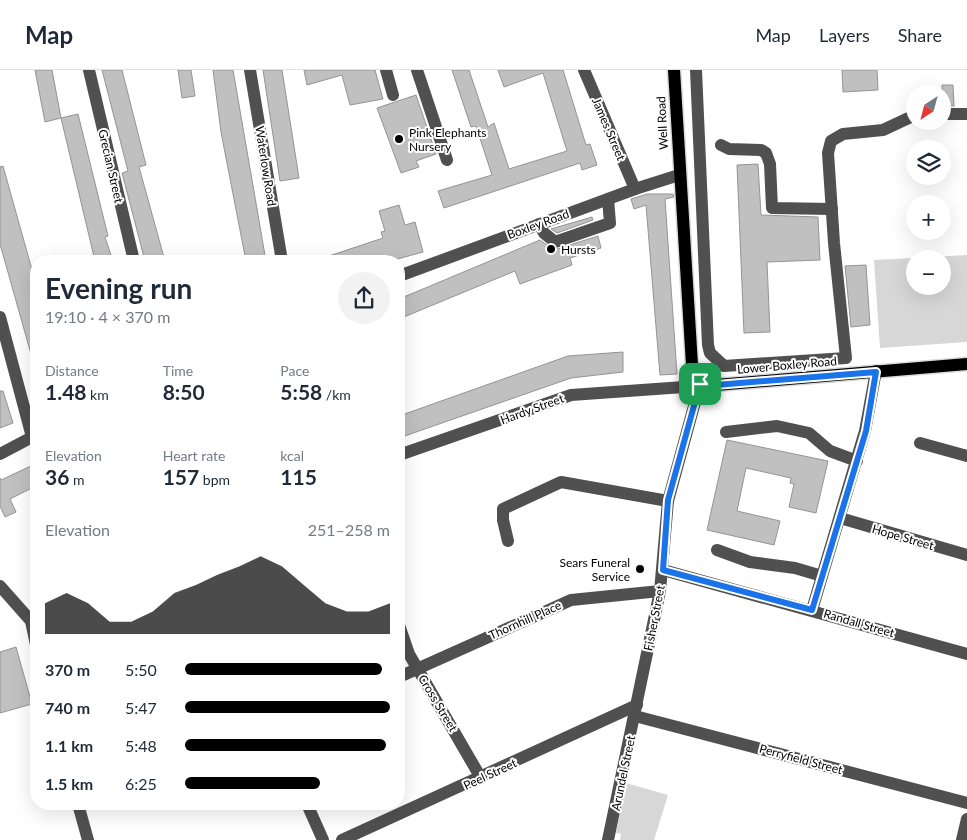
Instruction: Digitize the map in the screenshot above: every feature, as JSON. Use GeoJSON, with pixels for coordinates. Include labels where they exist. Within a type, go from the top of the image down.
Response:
{"type":"FeatureCollection","features":[{"type":"Feature","properties":{"kind":"main road","name":"Well Road"},"geometry":{"type":"LineString","coordinates":[[674,70],[679,175]]}},
{"type":"Feature","properties":{"kind":"main road"},"geometry":{"type":"LineString","coordinates":[[679,175],[692,365],[700,384]]}},
{"type":"Feature","properties":{"kind":"main road","name":"Lower Boxley Road"},"geometry":{"type":"LineString","coordinates":[[700,384],[716,385],[967,364]]}},
{"type":"Feature","properties":{"kind":"street","name":"Grecian Street"},"geometry":{"type":"LineString","coordinates":[[89,70],[133,255]]}},
{"type":"Feature","properties":{"kind":"street","name":"Waterlow Road"},"geometry":{"type":"LineString","coordinates":[[250,70],[281,255]]}},
{"type":"Feature","properties":{"kind":"street"},"geometry":{"type":"LineString","coordinates":[[386,70],[393,95]]}},
{"type":"Feature","properties":{"kind":"street"},"geometry":{"type":"LineString","coordinates":[[416,70],[447,160]]}},
{"type":"Feature","properties":{"kind":"street","name":"James Street"},"geometry":{"type":"LineString","coordinates":[[584,70],[635,189]]}},
{"type":"Feature","properties":{"kind":"street"},"geometry":{"type":"LineString","coordinates":[[696,70],[708,345],[710,353],[716,361],[724,366],[846,358],[828,153],[831,142],[843,134],[883,130],[906,119]]}},
{"type":"Feature","properties":{"kind":"street"},"geometry":{"type":"LineString","coordinates":[[951,114],[967,114]]}},
{"type":"Feature","properties":{"kind":"street"},"geometry":{"type":"LineString","coordinates":[[721,145],[729,149],[761,150],[766,153],[770,164],[772,208],[832,209]]}},
{"type":"Feature","properties":{"kind":"street","name":"Boxley Road"},"geometry":{"type":"LineString","coordinates":[[405,274],[608,198],[679,175]]}},
{"type":"Feature","properties":{"kind":"street"},"geometry":{"type":"LineString","coordinates":[[539,224],[544,233],[555,242],[610,223],[608,198]]}},
{"type":"Feature","properties":{"kind":"street"},"geometry":{"type":"LineString","coordinates":[[0,317],[30,422]]}},
{"type":"Feature","properties":{"kind":"street"},"geometry":{"type":"LineString","coordinates":[[812,610],[866,431],[876,372]]}},
{"type":"Feature","properties":{"kind":"street","name":"Hardy Street"},"geometry":{"type":"LineString","coordinates":[[405,453],[571,395],[700,384]]}},
{"type":"Feature","properties":{"kind":"street","name":"Fisher Street"},"geometry":{"type":"LineString","coordinates":[[636,710],[660,590],[668,500],[700,384]]}},
{"type":"Feature","properties":{"kind":"street"},"geometry":{"type":"LineString","coordinates":[[726,432],[777,426],[809,433],[830,451],[856,461]]}},
{"type":"Feature","properties":{"kind":"street"},"geometry":{"type":"LineString","coordinates":[[0,454],[30,438]]}},
{"type":"Feature","properties":{"kind":"street"},"geometry":{"type":"LineString","coordinates":[[920,443],[967,456]]}},
{"type":"Feature","properties":{"kind":"street"},"geometry":{"type":"LineString","coordinates":[[508,541],[503,520],[503,509],[561,482],[668,500]]}},
{"type":"Feature","properties":{"kind":"street","name":"Hope Street"},"geometry":{"type":"LineString","coordinates":[[840,518],[967,555]]}},
{"type":"Feature","properties":{"kind":"street"},"geometry":{"type":"LineString","coordinates":[[717,550],[750,562],[795,568],[822,576]]}},
{"type":"Feature","properties":{"kind":"street","name":"Randall Street"},"geometry":{"type":"LineString","coordinates":[[663,570],[967,654]]}},
{"type":"Feature","properties":{"kind":"street"},"geometry":{"type":"LineString","coordinates":[[0,586],[30,620]]}},
{"type":"Feature","properties":{"kind":"street","name":"Thornhill Place"},"geometry":{"type":"LineString","coordinates":[[405,674],[571,600],[660,590]]}},
{"type":"Feature","properties":{"kind":"street","name":"Cross Street"},"geometry":{"type":"LineString","coordinates":[[405,642],[409,654],[481,778]]}},
{"type":"Feature","properties":{"kind":"street","name":"Peel Street"},"geometry":{"type":"LineString","coordinates":[[342,840],[636,710]]}},
{"type":"Feature","properties":{"kind":"street","name":"Perryfield Street"},"geometry":{"type":"LineString","coordinates":[[636,710],[967,802]]}},
{"type":"Feature","properties":{"kind":"street","name":"Arundel Street"},"geometry":{"type":"LineString","coordinates":[[608,840],[636,710]]}},
{"type":"Feature","properties":{"kind":"street"},"geometry":{"type":"LineString","coordinates":[[80,810],[88,840]]}},
{"type":"Feature","properties":{"kind":"street"},"geometry":{"type":"LineString","coordinates":[[310,810],[323,840]]}},
{"type":"Feature","properties":{"kind":"street"},"geometry":{"type":"LineString","coordinates":[[962,840],[967,819]]}},
{"type":"Feature","properties":{"kind":"shaded area"},"geometry":{"type":"Polygon","coordinates":[[[967,255],[967,342],[880,348],[874,260],[906,258],[906,295],[951,295],[951,256],[967,255]]]}},
{"type":"Feature","properties":{"kind":"shaded area"},"geometry":{"type":"Polygon","coordinates":[[[626,783],[668,795],[654,840],[620,840],[621,834],[616,833],[626,783]]]}},
{"type":"Feature","properties":{"kind":"building"},"geometry":{"type":"Polygon","coordinates":[[[35,70],[52,70],[61,118],[45,122],[35,70]]]}},
{"type":"Feature","properties":{"kind":"building"},"geometry":{"type":"Polygon","coordinates":[[[102,70],[122,70],[146,165],[139,167],[163,255],[143,255],[122,173],[128,171],[102,70]]]}},
{"type":"Feature","properties":{"kind":"building"},"geometry":{"type":"Polygon","coordinates":[[[178,70],[191,70],[195,96],[182,98],[178,70]]]}},
{"type":"Feature","properties":{"kind":"building"},"geometry":{"type":"Polygon","coordinates":[[[213,70],[233,70],[265,255],[245,255],[221,132],[213,70]]]}},
{"type":"Feature","properties":{"kind":"building"},"geometry":{"type":"Polygon","coordinates":[[[263,70],[282,70],[299,178],[280,181],[263,70]]]}},
{"type":"Feature","properties":{"kind":"building"},"geometry":{"type":"Polygon","coordinates":[[[304,70],[375,70],[383,99],[350,105],[342,75],[307,85],[304,70]]]}},
{"type":"Feature","properties":{"kind":"building"},"geometry":{"type":"Polygon","coordinates":[[[452,70],[469,70],[488,127],[494,123],[509,169],[567,151],[543,73],[504,87],[498,70],[563,70],[586,145],[590,144],[597,165],[582,170],[580,163],[444,208],[438,191],[492,175],[476,126],[471,127],[452,70]]]}},
{"type":"Feature","properties":{"kind":"building"},"geometry":{"type":"Polygon","coordinates":[[[842,70],[877,70],[878,90],[843,92],[842,70]]]}},
{"type":"Feature","properties":{"kind":"building"},"geometry":{"type":"Polygon","coordinates":[[[951,85],[953,85],[954,106],[951,106],[951,85]]]}},
{"type":"Feature","properties":{"kind":"building"},"geometry":{"type":"Polygon","coordinates":[[[416,95],[436,154],[416,161],[419,167],[401,173],[377,108],[416,95]]]}},
{"type":"Feature","properties":{"kind":"building"},"geometry":{"type":"Polygon","coordinates":[[[78,114],[108,236],[105,237],[111,255],[94,255],[61,118],[78,114]]]}},
{"type":"Feature","properties":{"kind":"building"},"geometry":{"type":"Polygon","coordinates":[[[758,164],[761,215],[818,217],[820,260],[767,262],[770,332],[744,333],[737,165],[758,164]]]}},
{"type":"Feature","properties":{"kind":"building"},"geometry":{"type":"Polygon","coordinates":[[[3,166],[30,263],[30,350],[0,244],[0,167],[3,166]]]}},
{"type":"Feature","properties":{"kind":"building"},"geometry":{"type":"Polygon","coordinates":[[[647,194],[673,194],[674,197],[665,199],[677,374],[660,375],[646,205],[634,209],[631,199],[647,194]]]}},
{"type":"Feature","properties":{"kind":"building"},"geometry":{"type":"Polygon","coordinates":[[[399,205],[405,225],[415,222],[423,252],[405,257],[405,255],[332,255],[383,238],[381,232],[385,231],[379,211],[399,205]]]}},
{"type":"Feature","properties":{"kind":"building"},"geometry":{"type":"Polygon","coordinates":[[[592,217],[593,220],[557,233],[551,229],[592,217]]]}},
{"type":"Feature","properties":{"kind":"building"},"geometry":{"type":"Polygon","coordinates":[[[598,236],[601,248],[570,258],[572,265],[520,284],[515,271],[405,317],[405,296],[540,240],[554,250],[598,236]]]}},
{"type":"Feature","properties":{"kind":"building"},"geometry":{"type":"Polygon","coordinates":[[[866,265],[870,325],[851,327],[845,266],[866,265]]]}},
{"type":"Feature","properties":{"kind":"building"},"geometry":{"type":"Polygon","coordinates":[[[623,352],[623,372],[571,378],[405,436],[405,414],[568,356],[623,352]]]}},
{"type":"Feature","properties":{"kind":"building"},"geometry":{"type":"Polygon","coordinates":[[[0,391],[3,391],[13,423],[0,428],[0,391]]]}},
{"type":"Feature","properties":{"kind":"building"},"geometry":{"type":"Polygon","coordinates":[[[727,440],[828,461],[816,513],[789,507],[794,484],[790,483],[791,478],[746,468],[737,511],[780,521],[774,545],[707,530],[727,440]]]}},
{"type":"Feature","properties":{"kind":"building"},"geometry":{"type":"Polygon","coordinates":[[[30,466],[30,489],[10,499],[16,512],[5,517],[0,506],[0,478],[1,480],[30,466]]]}},
{"type":"Feature","properties":{"kind":"building"},"geometry":{"type":"Polygon","coordinates":[[[16,647],[30,697],[30,705],[0,713],[0,652],[16,647]]]}},
{"type":"Feature","properties":{"kind":"place","name":"Pink Elephants Nursery"},"geometry":{"type":"Point","coordinates":[399,139]}},
{"type":"Feature","properties":{"kind":"place","name":"Hursts"},"geometry":{"type":"Point","coordinates":[551,249]}},
{"type":"Feature","properties":{"kind":"place","name":"Sears Funeral Service"},"geometry":{"type":"Point","coordinates":[640,569]}},
{"type":"Feature","properties":{"kind":"route"},"geometry":{"type":"LineString","coordinates":[[876,372],[866,431],[812,610],[663,570],[668,500],[695,408],[700,384],[716,385],[876,372]]}}]}
